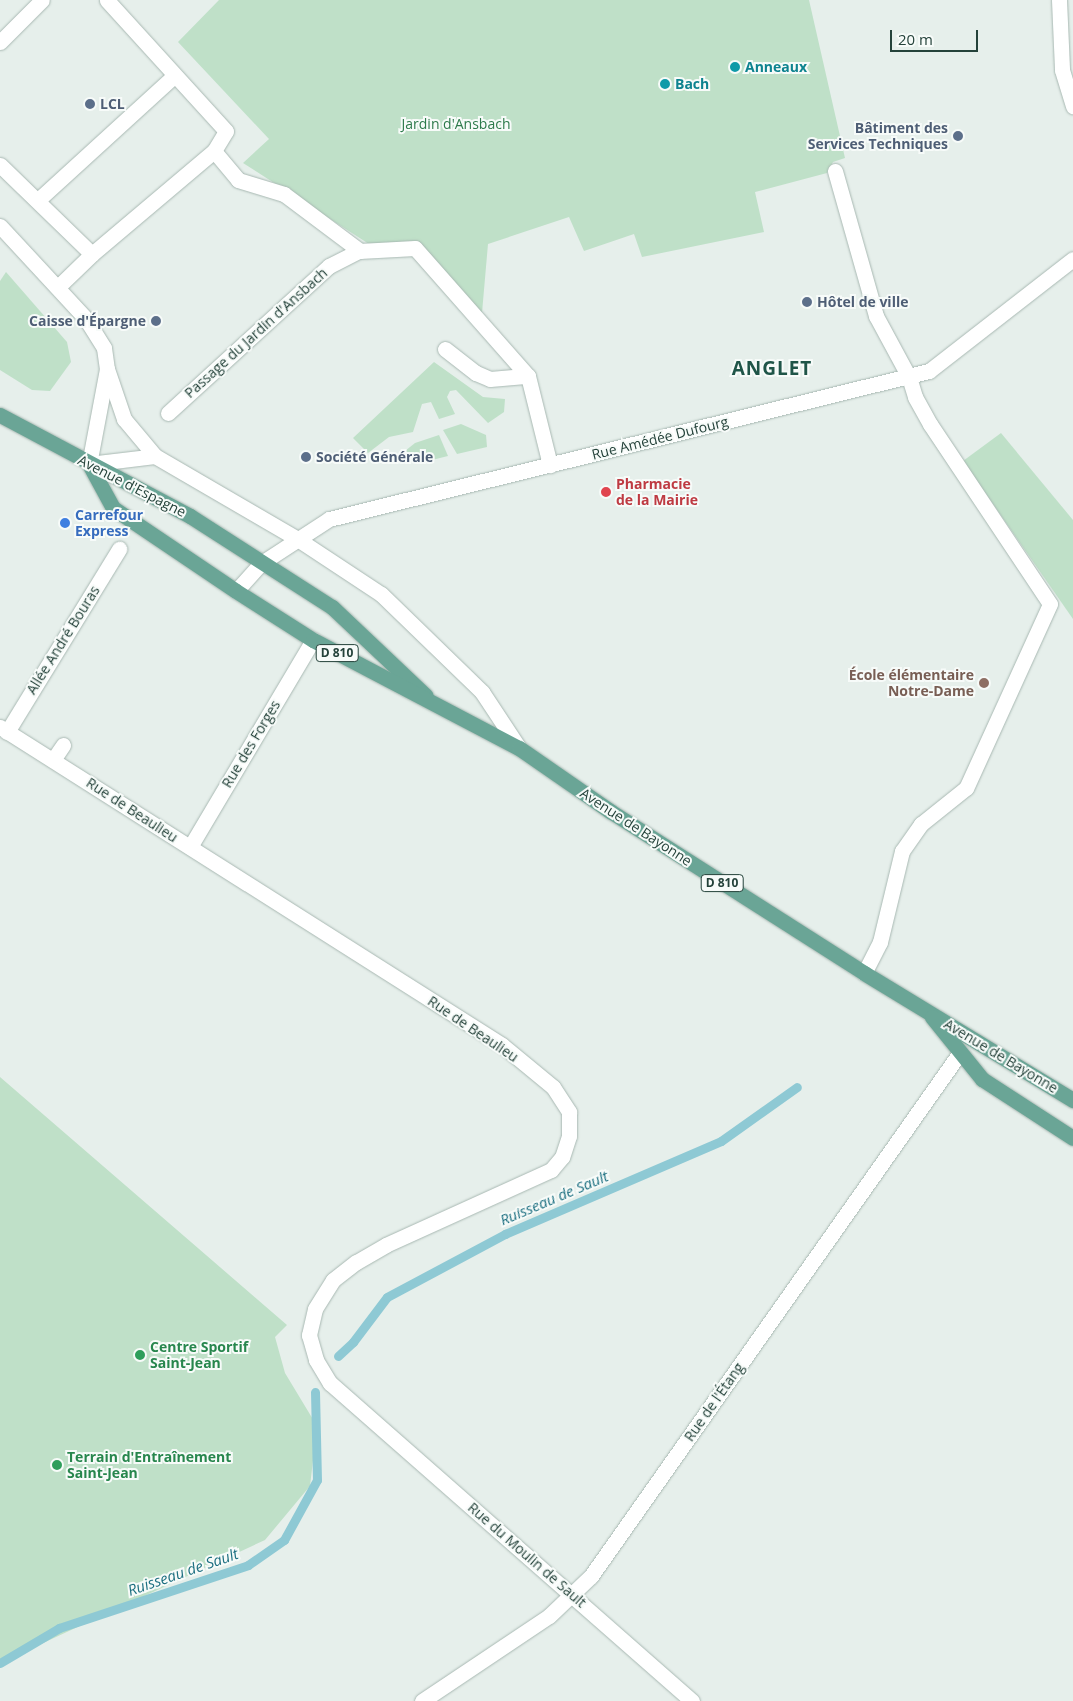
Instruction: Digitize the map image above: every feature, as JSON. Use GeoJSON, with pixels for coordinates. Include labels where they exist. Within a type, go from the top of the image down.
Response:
{"type":"FeatureCollection","features":[{"type":"Feature","properties":{"kind":"main road","name":"Avenue d'Espagne"},"geometry":{"type":"LineString","coordinates":[[0,415],[190,516],[260,564]]}},
{"type":"Feature","properties":{"kind":"main road","name":"D 810"},"geometry":{"type":"LineString","coordinates":[[89,464],[113,508],[236,592],[314,640],[442,710]]}},
{"type":"Feature","properties":{"kind":"main road","name":"D 810"},"geometry":{"type":"LineString","coordinates":[[260,564],[332,607],[442,710]]}},
{"type":"Feature","properties":{"kind":"main road","name":"Avenue de Bayonne"},"geometry":{"type":"LineString","coordinates":[[442,710],[519,748],[610,811],[864,973],[1073,1100]]}},
{"type":"Feature","properties":{"kind":"main road","name":"Avenue de Bayonne"},"geometry":{"type":"LineString","coordinates":[[928,1011],[960,1054],[982,1079],[1073,1138]]}},
{"type":"Feature","properties":{"kind":"street"},"geometry":{"type":"LineString","coordinates":[[58,287],[92,254],[214,151],[226,131],[174,76],[107,0]]}},
{"type":"Feature","properties":{"kind":"street"},"geometry":{"type":"LineString","coordinates":[[1058,0],[1062,70],[1073,106]]}},
{"type":"Feature","properties":{"kind":"street"},"geometry":{"type":"LineString","coordinates":[[0,42],[34,3]]}},
{"type":"Feature","properties":{"kind":"street"},"geometry":{"type":"LineString","coordinates":[[38,200],[174,76]]}},
{"type":"Feature","properties":{"kind":"street"},"geometry":{"type":"LineString","coordinates":[[214,151],[238,180],[284,194],[360,251]]}},
{"type":"Feature","properties":{"kind":"street"},"geometry":{"type":"LineString","coordinates":[[0,165],[92,254]]}},
{"type":"Feature","properties":{"kind":"street"},"geometry":{"type":"LineString","coordinates":[[836,171],[876,316],[909,377],[930,424],[1050,604],[966,788],[921,824],[902,852],[880,942],[864,973]]}},
{"type":"Feature","properties":{"kind":"street"},"geometry":{"type":"LineString","coordinates":[[0,226],[86,319],[104,348],[107,369],[124,419],[155,456],[296,538],[381,594],[403,613],[482,692],[519,748]]}},
{"type":"Feature","properties":{"kind":"street","name":"Passage du Jardin d'Ansbach"},"geometry":{"type":"LineString","coordinates":[[168,413],[329,266],[360,251],[415,248],[528,376]]}},
{"type":"Feature","properties":{"kind":"street","name":"Rue Amédée Dufourg"},"geometry":{"type":"LineString","coordinates":[[236,592],[260,564],[296,538],[329,519],[929,371],[1073,259]]}},
{"type":"Feature","properties":{"kind":"street"},"geometry":{"type":"LineString","coordinates":[[445,349],[476,373],[490,379],[528,376],[550,465]]}},
{"type":"Feature","properties":{"kind":"street"},"geometry":{"type":"LineString","coordinates":[[107,369],[89,464],[155,456]]}},
{"type":"Feature","properties":{"kind":"street","name":"Allée André Bouras"},"geometry":{"type":"LineString","coordinates":[[3,730],[119,549]]}},
{"type":"Feature","properties":{"kind":"street","name":"Rue des Forges"},"geometry":{"type":"LineString","coordinates":[[190,847],[314,640]]}},
{"type":"Feature","properties":{"kind":"street","name":"Rue de Beaulieu"},"geometry":{"type":"LineString","coordinates":[[3,730],[502,1045],[553,1087],[569,1112],[569,1136],[562,1157],[551,1170],[386,1245],[333,1280],[315,1309],[310,1334],[316,1360],[330,1383],[361,1409]]}},
{"type":"Feature","properties":{"kind":"street"},"geometry":{"type":"LineString","coordinates":[[53,760],[63,745]]}},
{"type":"Feature","properties":{"kind":"street","name":"Rue de l'Étang"},"geometry":{"type":"LineString","coordinates":[[422,1701],[533,1628],[591,1576],[960,1054]]}},
{"type":"Feature","properties":{"kind":"street","name":"Rue du Moulin de Sault"},"geometry":{"type":"LineString","coordinates":[[361,1409],[573,1594],[692,1701]]}},
{"type":"Feature","properties":{"kind":"green space","name":"Jardin d'Ansbach"},"geometry":{"type":"Polygon","coordinates":[[[219,0],[809,0],[845,158],[833,162],[827,173],[755,192],[764,232],[642,257],[634,234],[584,251],[569,217],[488,244],[482,313],[417,241],[369,244],[243,163],[269,139],[178,42],[219,0]]]}},
{"type":"Feature","properties":{"kind":"green space"},"geometry":{"type":"Polygon","coordinates":[[[6,272],[67,342],[71,362],[50,391],[32,390],[0,370],[0,281],[6,272]]]}},
{"type":"Feature","properties":{"kind":"green space"},"geometry":{"type":"Polygon","coordinates":[[[434,362],[483,397],[505,399],[504,412],[488,423],[456,390],[450,391],[447,397],[455,414],[439,419],[431,402],[422,404],[413,432],[389,437],[368,453],[353,438],[434,362]]]}},
{"type":"Feature","properties":{"kind":"green space"},"geometry":{"type":"Polygon","coordinates":[[[461,424],[486,435],[487,447],[457,454],[443,430],[461,424]]]}},
{"type":"Feature","properties":{"kind":"green space"},"geometry":{"type":"Polygon","coordinates":[[[1001,433],[1073,520],[1073,619],[963,461],[1001,433]]]}},
{"type":"Feature","properties":{"kind":"green space"},"geometry":{"type":"Polygon","coordinates":[[[439,435],[448,456],[416,464],[405,451],[415,443],[439,435]]]}},
{"type":"Feature","properties":{"kind":"green space","name":"Centre Sportif Saint-Jean"},"geometry":{"type":"Polygon","coordinates":[[[0,1077],[287,1325],[275,1337],[285,1373],[317,1426],[310,1486],[265,1540],[0,1663],[0,1077]]]}},
{"type":"Feature","properties":{"kind":"waterway","name":"Ruisseau de Sault"},"geometry":{"type":"LineString","coordinates":[[338,1356],[353,1342],[387,1297],[505,1234],[721,1141],[797,1087]]}},
{"type":"Feature","properties":{"kind":"waterway","name":"Ruisseau de Sault"},"geometry":{"type":"LineString","coordinates":[[0,1663],[59,1628],[248,1565],[284,1540],[317,1480],[315,1392]]}},
{"type":"Feature","properties":{"kind":"place","name":"Anneaux"},"geometry":{"type":"Point","coordinates":[735,67]}},
{"type":"Feature","properties":{"kind":"place","name":"Bach"},"geometry":{"type":"Point","coordinates":[665,84]}},
{"type":"Feature","properties":{"kind":"place","name":"LCL"},"geometry":{"type":"Point","coordinates":[90,104]}},
{"type":"Feature","properties":{"kind":"place","name":"Bâtiment des Services Techniques"},"geometry":{"type":"Point","coordinates":[958,136]}},
{"type":"Feature","properties":{"kind":"place","name":"Hôtel de ville"},"geometry":{"type":"Point","coordinates":[807,302]}},
{"type":"Feature","properties":{"kind":"place","name":"Caisse d'Épargne"},"geometry":{"type":"Point","coordinates":[156,321]}},
{"type":"Feature","properties":{"kind":"place","name":"Société Générale"},"geometry":{"type":"Point","coordinates":[306,457]}},
{"type":"Feature","properties":{"kind":"place","name":"Pharmacie de la Mairie"},"geometry":{"type":"Point","coordinates":[606,492]}},
{"type":"Feature","properties":{"kind":"place","name":"Carrefour Express"},"geometry":{"type":"Point","coordinates":[65,523]}},
{"type":"Feature","properties":{"kind":"place","name":"École élémentaire Notre-Dame"},"geometry":{"type":"Point","coordinates":[984,683]}},
{"type":"Feature","properties":{"kind":"place","name":"Centre Sportif Saint-Jean"},"geometry":{"type":"Point","coordinates":[140,1355]}},
{"type":"Feature","properties":{"kind":"place","name":"Terrain d'Entraînement Saint-Jean"},"geometry":{"type":"Point","coordinates":[57,1465]}},
{"type":"Feature","properties":{"kind":"district","name":"ANGLET"},"geometry":{"type":"Point","coordinates":[772,369]}}]}
